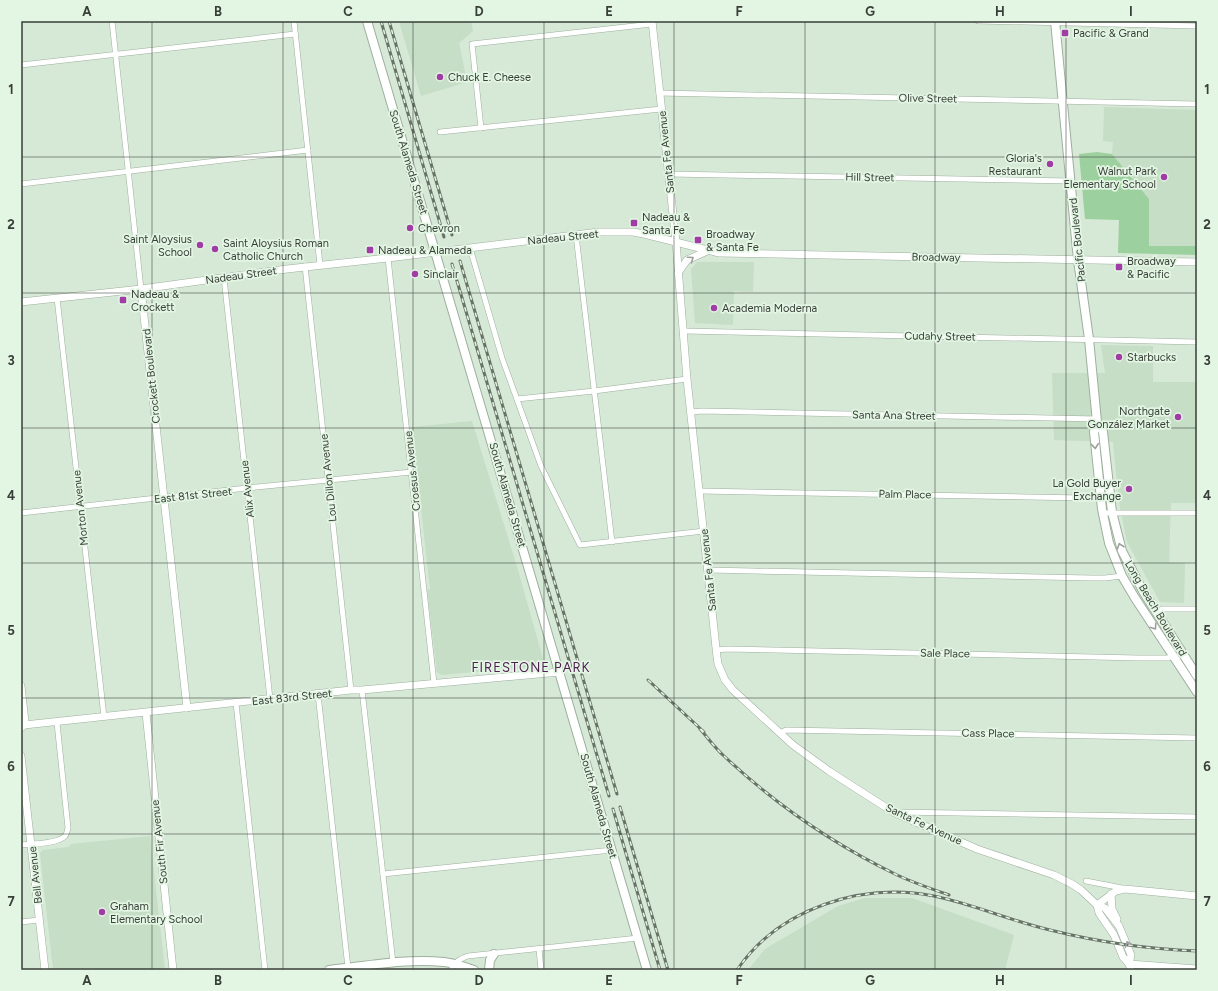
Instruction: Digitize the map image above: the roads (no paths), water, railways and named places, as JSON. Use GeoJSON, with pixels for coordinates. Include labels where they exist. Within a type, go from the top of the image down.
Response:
{"type":"FeatureCollection","features":[{"type":"Feature","properties":{"kind":"main road","name":"South Alameda Street"},"geometry":{"type":"LineString","coordinates":[[367,21],[647,970]]}},
{"type":"Feature","properties":{"kind":"main road","name":"Pacific Boulevard"},"geometry":{"type":"LineString","coordinates":[[1055,22],[1078,260],[1089,340]]}},
{"type":"Feature","properties":{"kind":"main road","name":"Long Beach Boulevard"},"geometry":{"type":"LineString","coordinates":[[1089,340],[1097,421],[1094,432],[1103,513],[1109,543],[1122,576],[1197,692]]}},
{"type":"Feature","properties":{"kind":"main road","name":"Long Beach Boulevard"},"geometry":{"type":"LineString","coordinates":[[1097,421],[1103,432],[1112,512],[1122,551],[1143,591],[1197,676]]}},
{"type":"Feature","properties":{"kind":"main road"},"geometry":{"type":"LineString","coordinates":[[489,970],[489,962],[494,954]]}},
{"type":"Feature","properties":{"kind":"main road"},"geometry":{"type":"LineString","coordinates":[[329,970],[422,961],[474,970]]}},
{"type":"Feature","properties":{"kind":"street","name":"Crockett Boulevard"},"geometry":{"type":"LineString","coordinates":[[112,21],[187,708]]}},
{"type":"Feature","properties":{"kind":"street"},"geometry":{"type":"LineString","coordinates":[[294,21],[320,265]]}},
{"type":"Feature","properties":{"kind":"street"},"geometry":{"type":"LineString","coordinates":[[978,21],[1197,26]]}},
{"type":"Feature","properties":{"kind":"street"},"geometry":{"type":"LineString","coordinates":[[481,128],[472,44],[652,23]]}},
{"type":"Feature","properties":{"kind":"street","name":"Santa Fe Avenue"},"geometry":{"type":"LineString","coordinates":[[652,23],[676,242],[687,379],[716,650],[718,664],[725,680],[750,707],[793,745],[893,812],[977,849],[1063,879],[1081,890],[1096,905],[1099,913],[1116,940],[1123,957],[1130,967]]}},
{"type":"Feature","properties":{"kind":"street"},"geometry":{"type":"LineString","coordinates":[[21,65],[295,34]]}},
{"type":"Feature","properties":{"kind":"street","name":"Olive Street"},"geometry":{"type":"LineString","coordinates":[[660,92],[1197,104]]}},
{"type":"Feature","properties":{"kind":"street"},"geometry":{"type":"LineString","coordinates":[[440,132],[661,109]]}},
{"type":"Feature","properties":{"kind":"street"},"geometry":{"type":"LineString","coordinates":[[21,184],[308,150]]}},
{"type":"Feature","properties":{"kind":"street","name":"Hill Street"},"geometry":{"type":"LineString","coordinates":[[668,174],[1071,181]]}},
{"type":"Feature","properties":{"kind":"street","name":"Nadeau Street"},"geometry":{"type":"LineString","coordinates":[[21,302],[141,290],[305,266],[388,258],[598,232],[633,232],[676,242]]}},
{"type":"Feature","properties":{"kind":"street"},"geometry":{"type":"LineString","coordinates":[[576,235],[612,542]]}},
{"type":"Feature","properties":{"kind":"street","name":"Broadway"},"geometry":{"type":"LineString","coordinates":[[676,242],[707,251],[735,254],[1197,262]]}},
{"type":"Feature","properties":{"kind":"street"},"geometry":{"type":"LineString","coordinates":[[470,248],[502,358],[541,466],[580,545],[704,531]]}},
{"type":"Feature","properties":{"kind":"street"},"geometry":{"type":"LineString","coordinates":[[678,273],[687,260],[707,251]]}},
{"type":"Feature","properties":{"kind":"street","name":"Croesus Avenue"},"geometry":{"type":"LineString","coordinates":[[388,258],[434,683]]}},
{"type":"Feature","properties":{"kind":"street","name":"Lou Dillon Avenue"},"geometry":{"type":"LineString","coordinates":[[305,266],[351,690]]}},
{"type":"Feature","properties":{"kind":"street","name":"Alix Avenue"},"geometry":{"type":"LineString","coordinates":[[224,278],[270,699]]}},
{"type":"Feature","properties":{"kind":"street","name":"Morton Avenue"},"geometry":{"type":"LineString","coordinates":[[57,298],[104,717]]}},
{"type":"Feature","properties":{"kind":"street","name":"Cudahy Street"},"geometry":{"type":"LineString","coordinates":[[684,331],[1197,342]]}},
{"type":"Feature","properties":{"kind":"street"},"geometry":{"type":"LineString","coordinates":[[517,399],[687,379]]}},
{"type":"Feature","properties":{"kind":"street","name":"Santa Ana Street"},"geometry":{"type":"LineString","coordinates":[[691,412],[1097,421]]}},
{"type":"Feature","properties":{"kind":"street","name":"East 81st Street"},"geometry":{"type":"LineString","coordinates":[[21,513],[247,488],[412,472]]}},
{"type":"Feature","properties":{"kind":"street","name":"Palm Place"},"geometry":{"type":"LineString","coordinates":[[700,491],[717,490],[1083,498],[1110,496]]}},
{"type":"Feature","properties":{"kind":"street"},"geometry":{"type":"LineString","coordinates":[[1103,513],[1197,513]]}},
{"type":"Feature","properties":{"kind":"street"},"geometry":{"type":"LineString","coordinates":[[708,570],[1092,578],[1122,576]]}},
{"type":"Feature","properties":{"kind":"street"},"geometry":{"type":"LineString","coordinates":[[1156,612],[1162,609],[1197,609]]}},
{"type":"Feature","properties":{"kind":"street","name":"Sale Place"},"geometry":{"type":"LineString","coordinates":[[716,650],[727,649],[1138,658],[1168,658],[1173,655]]}},
{"type":"Feature","properties":{"kind":"street","name":"East 83rd Street"},"geometry":{"type":"LineString","coordinates":[[23,727],[351,690],[560,672]]}},
{"type":"Feature","properties":{"kind":"street"},"geometry":{"type":"LineString","coordinates":[[21,686],[25,717],[23,727]]}},
{"type":"Feature","properties":{"kind":"street"},"geometry":{"type":"LineString","coordinates":[[362,690],[393,963]]}},
{"type":"Feature","properties":{"kind":"street"},"geometry":{"type":"LineString","coordinates":[[318,694],[348,968]]}},
{"type":"Feature","properties":{"kind":"street"},"geometry":{"type":"LineString","coordinates":[[236,703],[265,970]]}},
{"type":"Feature","properties":{"kind":"street","name":"South Fir Avenue"},"geometry":{"type":"LineString","coordinates":[[146,713],[173,970]]}},
{"type":"Feature","properties":{"kind":"street"},"geometry":{"type":"LineString","coordinates":[[21,845],[57,841],[65,836],[68,828],[57,723]]}},
{"type":"Feature","properties":{"kind":"street","name":"Cass Place"},"geometry":{"type":"LineString","coordinates":[[780,733],[786,730],[1197,738]]}},
{"type":"Feature","properties":{"kind":"street","name":"Bell Avenue"},"geometry":{"type":"LineString","coordinates":[[21,756],[46,970]]}},
{"type":"Feature","properties":{"kind":"street"},"geometry":{"type":"LineString","coordinates":[[893,812],[1197,817]]}},
{"type":"Feature","properties":{"kind":"street"},"geometry":{"type":"LineString","coordinates":[[383,874],[612,850]]}},
{"type":"Feature","properties":{"kind":"street"},"geometry":{"type":"LineString","coordinates":[[1086,881],[1125,889],[1197,896]]}},
{"type":"Feature","properties":{"kind":"street"},"geometry":{"type":"LineString","coordinates":[[1096,905],[1111,894],[1125,889]]}},
{"type":"Feature","properties":{"kind":"street"},"geometry":{"type":"LineString","coordinates":[[1111,894],[1112,909],[1119,926]]}},
{"type":"Feature","properties":{"kind":"street","name":"Santa Fe Avenue"},"geometry":{"type":"LineString","coordinates":[[1096,905],[1105,908],[1119,926],[1131,955],[1130,967]]}},
{"type":"Feature","properties":{"kind":"street"},"geometry":{"type":"LineString","coordinates":[[21,922],[40,920]]}},
{"type":"Feature","properties":{"kind":"street"},"geometry":{"type":"LineString","coordinates":[[452,967],[459,959],[468,956],[638,938]]}},
{"type":"Feature","properties":{"kind":"street"},"geometry":{"type":"LineString","coordinates":[[539,949],[541,970]]}},
{"type":"Feature","properties":{"kind":"street"},"geometry":{"type":"LineString","coordinates":[[1130,967],[1197,969]]}},
{"type":"Feature","properties":{"kind":"railway"},"geometry":{"type":"LineString","coordinates":[[381,21],[444,237]]}},
{"type":"Feature","properties":{"kind":"railway"},"geometry":{"type":"LineString","coordinates":[[389,21],[452,235]]}},
{"type":"Feature","properties":{"kind":"railway"},"geometry":{"type":"LineString","coordinates":[[460,261],[617,794]]}},
{"type":"Feature","properties":{"kind":"railway"},"geometry":{"type":"LineString","coordinates":[[452,264],[609,796]]}},
{"type":"Feature","properties":{"kind":"railway"},"geometry":{"type":"LineString","coordinates":[[648,680],[704,732]]}},
{"type":"Feature","properties":{"kind":"railway"},"geometry":{"type":"LineString","coordinates":[[700,729],[721,753],[764,791],[828,837],[897,875],[949,895]]}},
{"type":"Feature","properties":{"kind":"railway"},"geometry":{"type":"LineString","coordinates":[[620,807],[668,970]]}},
{"type":"Feature","properties":{"kind":"railway"},"geometry":{"type":"LineString","coordinates":[[613,809],[660,970]]}},
{"type":"Feature","properties":{"kind":"railway"},"geometry":{"type":"LineString","coordinates":[[737,970],[755,948],[775,930],[799,916],[824,904],[851,897],[879,893],[907,893],[934,896],[963,903],[1035,926],[1068,934],[1141,947],[1197,951]]}},
{"type":"Feature","properties":{"kind":"place","name":"Pacific & Grand"},"geometry":{"type":"Point","coordinates":[1065,33]}},
{"type":"Feature","properties":{"kind":"place","name":"Chuck E. Cheese"},"geometry":{"type":"Point","coordinates":[440,77]}},
{"type":"Feature","properties":{"kind":"place","name":"Gloria's Restaurant"},"geometry":{"type":"Point","coordinates":[1050,164]}},
{"type":"Feature","properties":{"kind":"place","name":"Walnut Park Elementary School"},"geometry":{"type":"Point","coordinates":[1164,177]}},
{"type":"Feature","properties":{"kind":"place","name":"Nadeau & Santa Fe"},"geometry":{"type":"Point","coordinates":[634,223]}},
{"type":"Feature","properties":{"kind":"place","name":"Chevron"},"geometry":{"type":"Point","coordinates":[410,228]}},
{"type":"Feature","properties":{"kind":"place","name":"Broadway & Santa Fe"},"geometry":{"type":"Point","coordinates":[698,240]}},
{"type":"Feature","properties":{"kind":"place","name":"Saint Aloysius School"},"geometry":{"type":"Point","coordinates":[200,245]}},
{"type":"Feature","properties":{"kind":"place","name":"Saint Aloysius Roman Catholic Church"},"geometry":{"type":"Point","coordinates":[215,249]}},
{"type":"Feature","properties":{"kind":"place","name":"Nadeau & Alameda"},"geometry":{"type":"Point","coordinates":[370,250]}},
{"type":"Feature","properties":{"kind":"place","name":"Broadway & Pacific"},"geometry":{"type":"Point","coordinates":[1119,267]}},
{"type":"Feature","properties":{"kind":"place","name":"Sinclair"},"geometry":{"type":"Point","coordinates":[415,274]}},
{"type":"Feature","properties":{"kind":"place","name":"Nadeau & Crockett"},"geometry":{"type":"Point","coordinates":[123,300]}},
{"type":"Feature","properties":{"kind":"place","name":"Academia Moderna"},"geometry":{"type":"Point","coordinates":[714,308]}},
{"type":"Feature","properties":{"kind":"place","name":"Starbucks"},"geometry":{"type":"Point","coordinates":[1119,357]}},
{"type":"Feature","properties":{"kind":"place","name":"Northgate González Market"},"geometry":{"type":"Point","coordinates":[1178,417]}},
{"type":"Feature","properties":{"kind":"place","name":"La Gold Buyer Exchange"},"geometry":{"type":"Point","coordinates":[1129,489]}},
{"type":"Feature","properties":{"kind":"place","name":"Graham Elementary School"},"geometry":{"type":"Point","coordinates":[102,912]}},
{"type":"Feature","properties":{"kind":"district","name":"FIRESTONE PARK"},"geometry":{"type":"Point","coordinates":[531,667]}}]}
